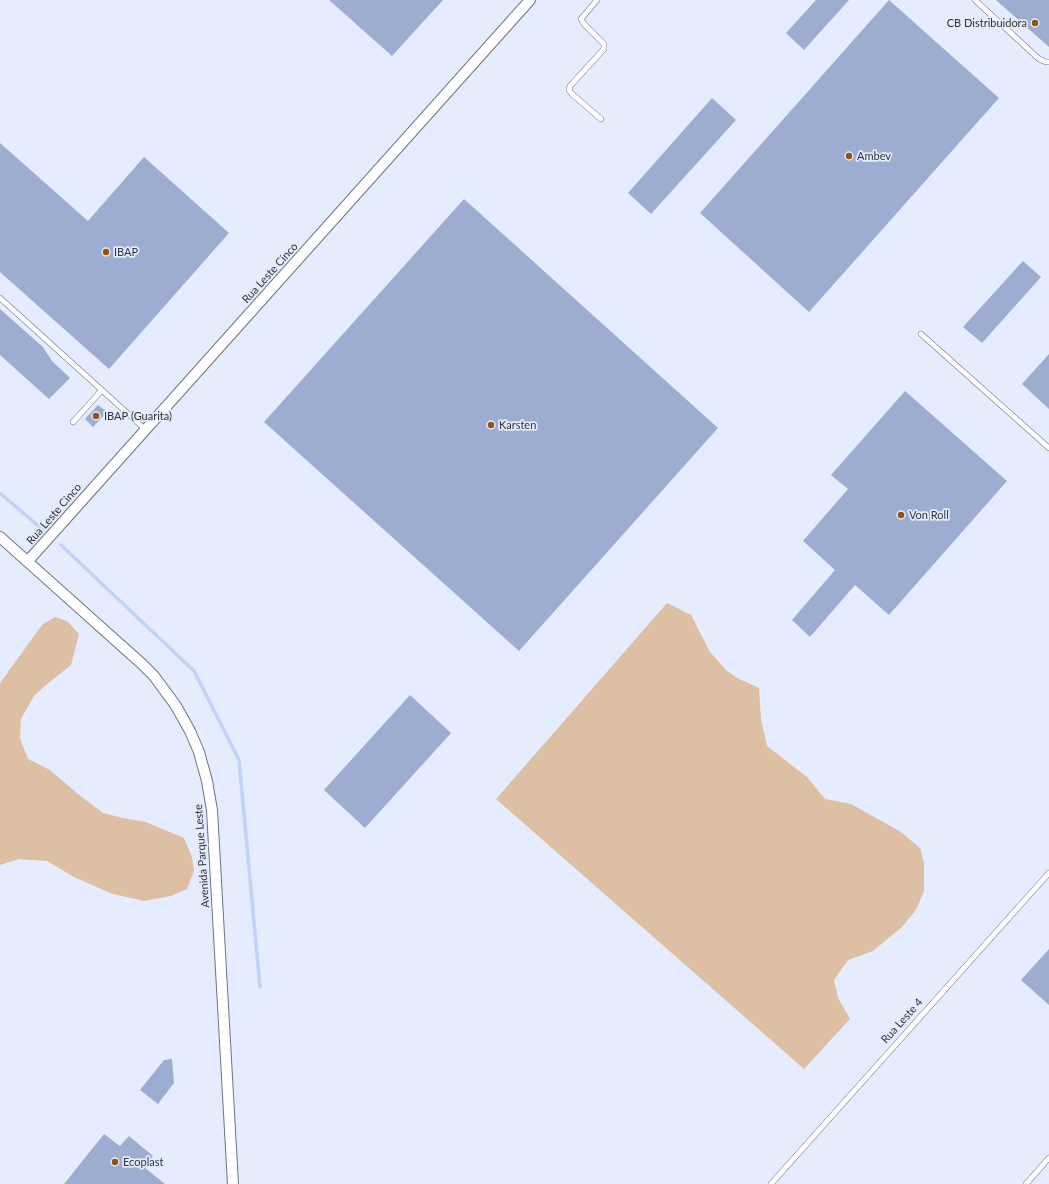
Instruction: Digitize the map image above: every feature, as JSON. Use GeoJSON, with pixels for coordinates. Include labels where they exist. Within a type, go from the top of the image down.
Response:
{"type":"FeatureCollection","features":[{"type":"Feature","properties":{"kind":"street","name":"Rua Leste Cinco"},"geometry":{"type":"LineString","coordinates":[[28,561],[530,0]]}},
{"type":"Feature","properties":{"kind":"street","name":"Avenida Parque Leste"},"geometry":{"type":"LineString","coordinates":[[0,537],[154,676],[176,706],[190,731],[199,752],[207,781],[212,810],[233,1184]]}},
{"type":"Feature","properties":{"kind":"lane"},"geometry":{"type":"LineString","coordinates":[[597,0],[581,19],[604,44],[604,49],[570,86],[569,90],[601,119]]}},
{"type":"Feature","properties":{"kind":"lane"},"geometry":{"type":"LineString","coordinates":[[975,0],[1039,59],[1049,62]]}},
{"type":"Feature","properties":{"kind":"lane"},"geometry":{"type":"LineString","coordinates":[[0,298],[146,430]]}},
{"type":"Feature","properties":{"kind":"lane"},"geometry":{"type":"LineString","coordinates":[[921,334],[1049,448]]}},
{"type":"Feature","properties":{"kind":"lane"},"geometry":{"type":"LineString","coordinates":[[73,422],[101,390]]}},
{"type":"Feature","properties":{"kind":"lane","name":"Rua Leste 4"},"geometry":{"type":"LineString","coordinates":[[771,1184],[1049,873]]}},
{"type":"Feature","properties":{"kind":"lane"},"geometry":{"type":"LineString","coordinates":[[1026,1184],[1049,1158]]}},
{"type":"Feature","properties":{"kind":"shaded area"},"geometry":{"type":"Polygon","coordinates":[[[667,603],[691,615],[710,652],[727,671],[737,678],[759,688],[761,719],[767,746],[807,777],[825,799],[851,804],[901,832],[920,848],[924,863],[924,891],[916,910],[902,927],[873,951],[848,960],[834,980],[838,998],[850,1019],[804,1069],[496,799],[667,603]]]}},
{"type":"Feature","properties":{"kind":"shaded area"},"geometry":{"type":"Polygon","coordinates":[[[55,617],[67,621],[79,634],[71,665],[34,696],[21,719],[20,738],[28,759],[50,770],[103,813],[146,822],[184,838],[192,857],[194,871],[187,889],[171,896],[144,901],[113,894],[74,877],[47,861],[19,859],[0,865],[0,683],[42,625],[55,617]]]}},
{"type":"Feature","properties":{"kind":"building"},"geometry":{"type":"Polygon","coordinates":[[[329,0],[443,0],[392,56],[329,0]]]}},
{"type":"Feature","properties":{"kind":"building"},"geometry":{"type":"Polygon","coordinates":[[[816,0],[849,0],[804,50],[786,33],[816,0]]]}},
{"type":"Feature","properties":{"kind":"building","name":"Ambev"},"geometry":{"type":"Polygon","coordinates":[[[889,0],[999,98],[809,312],[700,213],[889,0]]]}},
{"type":"Feature","properties":{"kind":"building","name":"CB Distribuidora"},"geometry":{"type":"Polygon","coordinates":[[[996,0],[1049,0],[1049,47],[996,0]]]}},
{"type":"Feature","properties":{"kind":"building"},"geometry":{"type":"Polygon","coordinates":[[[712,98],[736,120],[651,214],[628,193],[712,98]]]}},
{"type":"Feature","properties":{"kind":"building","name":"IBAP"},"geometry":{"type":"Polygon","coordinates":[[[0,143],[88,221],[144,157],[229,233],[109,369],[0,272],[0,143]]]}},
{"type":"Feature","properties":{"kind":"building","name":"Karsten"},"geometry":{"type":"Polygon","coordinates":[[[464,199],[718,428],[519,651],[264,422],[464,199]]]}},
{"type":"Feature","properties":{"kind":"building"},"geometry":{"type":"Polygon","coordinates":[[[1023,261],[1041,277],[982,343],[963,327],[1023,261]]]}},
{"type":"Feature","properties":{"kind":"building"},"geometry":{"type":"Polygon","coordinates":[[[0,309],[43,347],[52,361],[70,378],[49,399],[0,355],[0,309]]]}},
{"type":"Feature","properties":{"kind":"building"},"geometry":{"type":"Polygon","coordinates":[[[1049,354],[1049,409],[1022,384],[1049,354]]]}},
{"type":"Feature","properties":{"kind":"building","name":"Von Roll"},"geometry":{"type":"Polygon","coordinates":[[[905,391],[1007,481],[889,615],[855,585],[810,637],[792,620],[835,570],[803,541],[848,489],[831,475],[905,391]]]}},
{"type":"Feature","properties":{"kind":"building","name":"IBAP (Guarita)"},"geometry":{"type":"Polygon","coordinates":[[[98,405],[107,412],[93,427],[85,419],[98,405]]]}},
{"type":"Feature","properties":{"kind":"building"},"geometry":{"type":"Polygon","coordinates":[[[410,695],[451,733],[365,828],[324,790],[410,695]]]}},
{"type":"Feature","properties":{"kind":"building"},"geometry":{"type":"Polygon","coordinates":[[[1049,949],[1049,1005],[1021,980],[1049,949]]]}},
{"type":"Feature","properties":{"kind":"building"},"geometry":{"type":"Polygon","coordinates":[[[172,1059],[174,1083],[158,1104],[140,1090],[164,1060],[172,1059]]]}},
{"type":"Feature","properties":{"kind":"building","name":"Ecoplast"},"geometry":{"type":"Polygon","coordinates":[[[104,1134],[120,1146],[129,1136],[153,1156],[144,1167],[165,1184],[64,1184],[104,1134]]]}},
{"type":"Feature","properties":{"kind":"waterway"},"geometry":{"type":"LineString","coordinates":[[0,493],[43,530]]}},
{"type":"Feature","properties":{"kind":"waterway"},"geometry":{"type":"LineString","coordinates":[[61,545],[194,671],[239,760],[260,987]]}},
{"type":"Feature","properties":{"kind":"place","name":"CB Distribuidora"},"geometry":{"type":"Point","coordinates":[1035,23]}},
{"type":"Feature","properties":{"kind":"place","name":"Ambev"},"geometry":{"type":"Point","coordinates":[849,156]}},
{"type":"Feature","properties":{"kind":"place","name":"IBAP"},"geometry":{"type":"Point","coordinates":[106,252]}},
{"type":"Feature","properties":{"kind":"place","name":"IBAP (Guarita)"},"geometry":{"type":"Point","coordinates":[96,416]}},
{"type":"Feature","properties":{"kind":"place","name":"Karsten"},"geometry":{"type":"Point","coordinates":[491,425]}},
{"type":"Feature","properties":{"kind":"place","name":"Von Roll"},"geometry":{"type":"Point","coordinates":[901,515]}},
{"type":"Feature","properties":{"kind":"place","name":"Ecoplast"},"geometry":{"type":"Point","coordinates":[115,1162]}}]}
